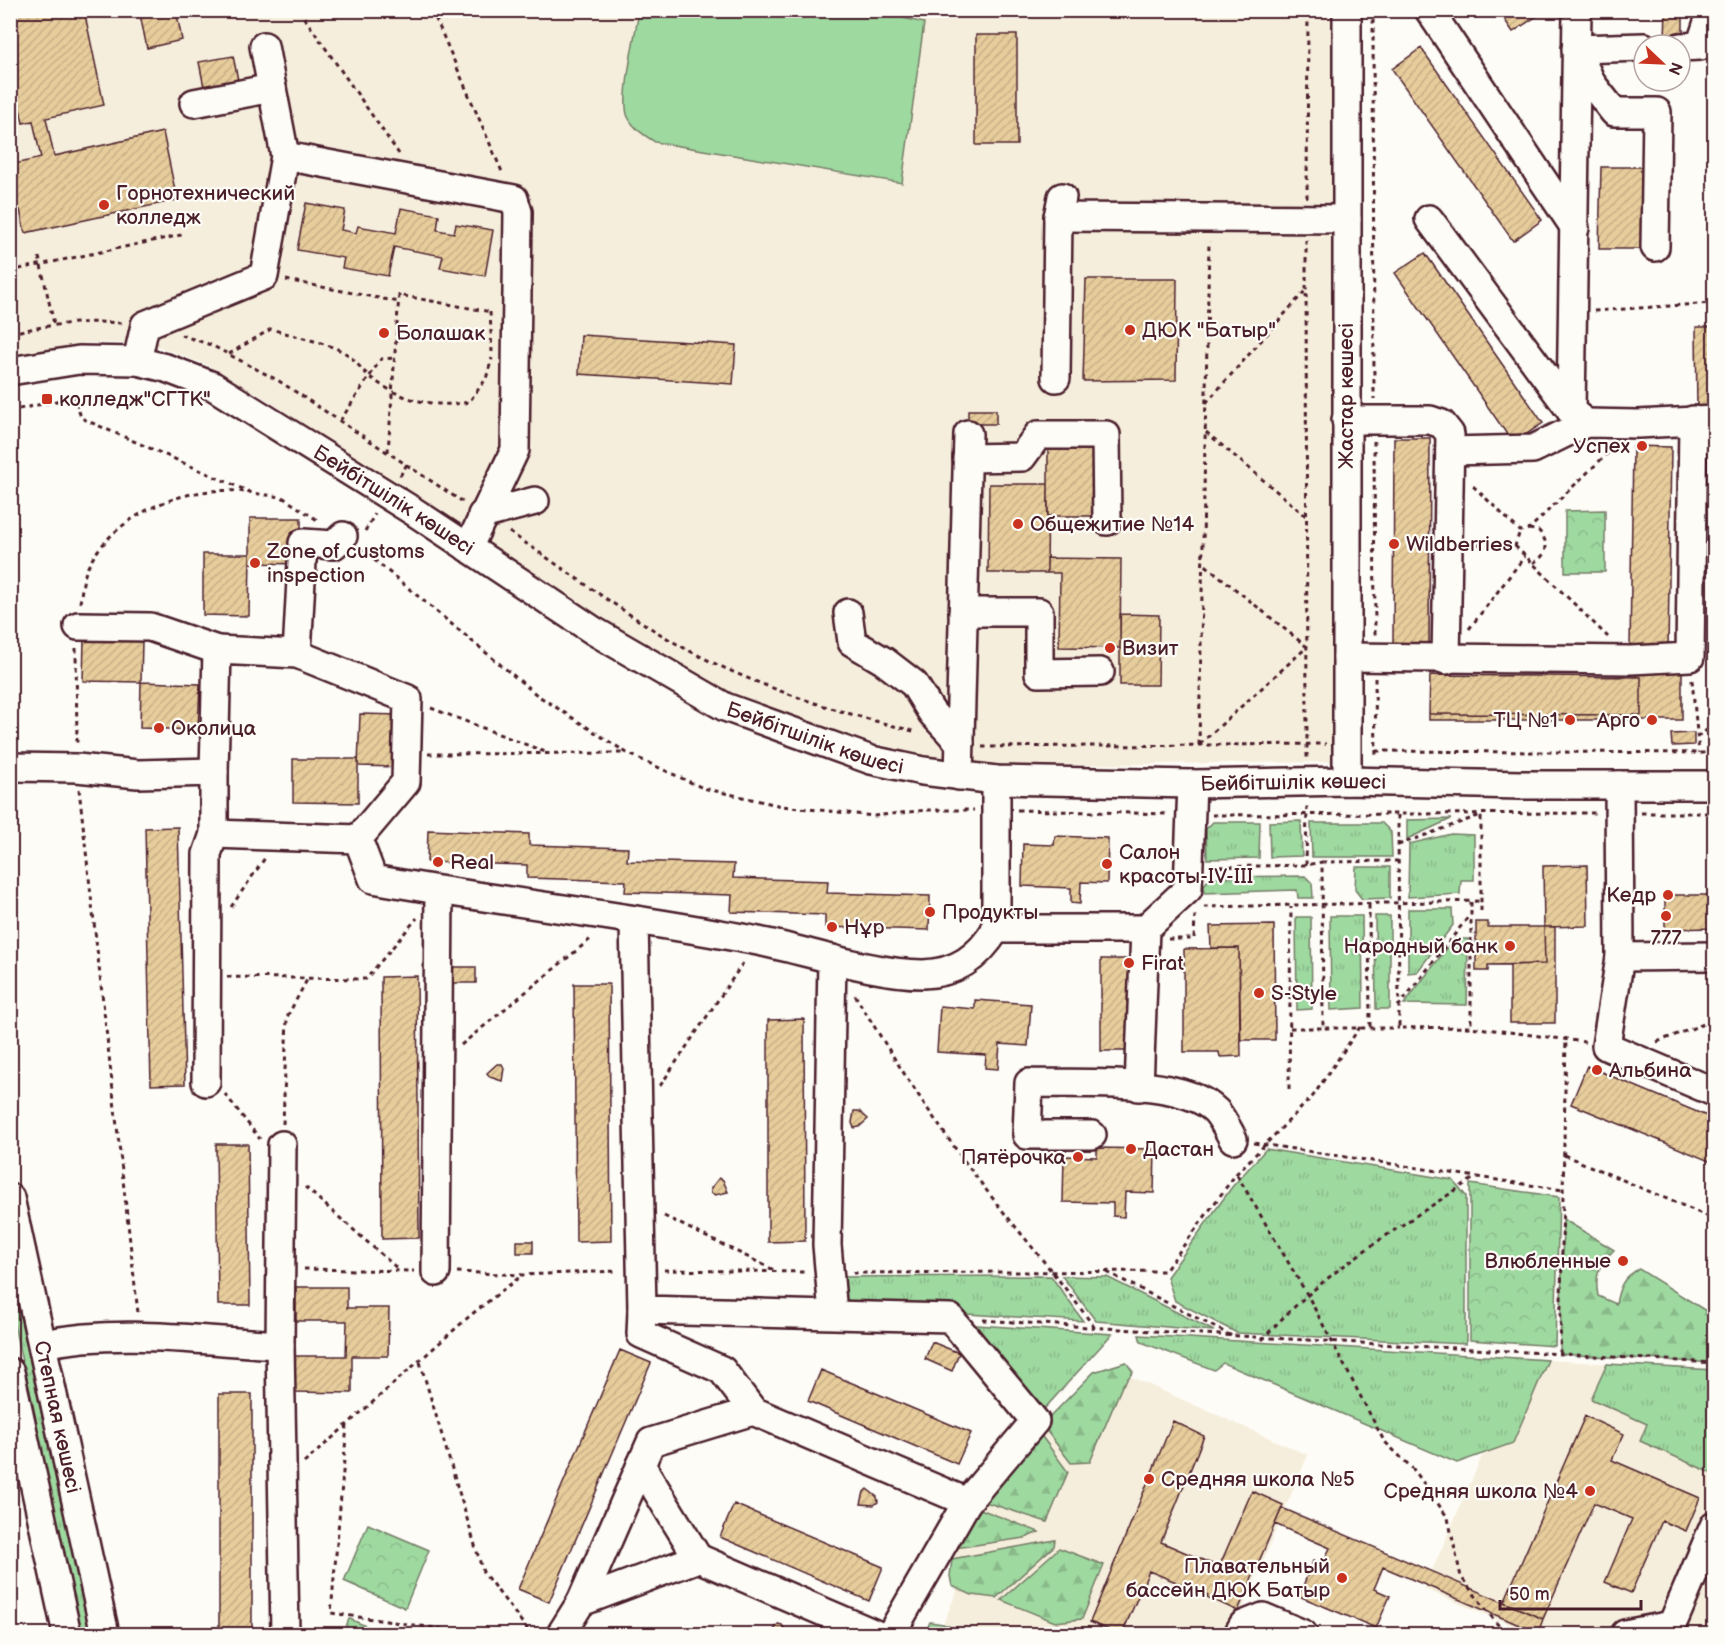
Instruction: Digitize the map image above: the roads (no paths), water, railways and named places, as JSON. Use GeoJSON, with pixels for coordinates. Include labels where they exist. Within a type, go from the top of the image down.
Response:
{"type":"FeatureCollection","features":[{"type":"Feature","properties":{"kind":"street","name":"Жастар көшесі"},"geometry":{"type":"LineString","coordinates":[[1347,10],[1347,781]]}},
{"type":"Feature","properties":{"kind":"street"},"geometry":{"type":"LineString","coordinates":[[1429,10],[1575,228]]}},
{"type":"Feature","properties":{"kind":"street"},"geometry":{"type":"LineString","coordinates":[[1692,46],[1700,46],[1712,10]]}},
{"type":"Feature","properties":{"kind":"street"},"geometry":{"type":"LineString","coordinates":[[1576,12],[1578,89],[1573,312],[1579,417]]}},
{"type":"Feature","properties":{"kind":"street"},"geometry":{"type":"LineString","coordinates":[[137,361],[145,325],[264,276],[285,156],[264,46]]}},
{"type":"Feature","properties":{"kind":"street"},"geometry":{"type":"LineString","coordinates":[[1576,49],[1632,47]]}},
{"type":"Feature","properties":{"kind":"street"},"geometry":{"type":"LineString","coordinates":[[1576,49],[1592,84],[1614,112],[1658,112],[1654,247]]}},
{"type":"Feature","properties":{"kind":"street"},"geometry":{"type":"LineString","coordinates":[[194,103],[272,88]]}},
{"type":"Feature","properties":{"kind":"street"},"geometry":{"type":"LineString","coordinates":[[285,156],[514,199],[518,212],[515,450],[482,514],[468,548]]}},
{"type":"Feature","properties":{"kind":"street"},"geometry":{"type":"LineString","coordinates":[[1056,378],[1060,207],[1209,218],[1347,219]]}},
{"type":"Feature","properties":{"kind":"street"},"geometry":{"type":"LineString","coordinates":[[1429,219],[1579,417]]}},
{"type":"Feature","properties":{"kind":"street","name":"Бейбітшілік көшесі"},"geometry":{"type":"LineString","coordinates":[[10,370],[79,360],[137,361],[189,375],[222,391],[594,631],[725,707],[871,760],[959,776],[996,780],[1192,784],[1347,781],[1714,785]]}},
{"type":"Feature","properties":{"kind":"street"},"geometry":{"type":"LineString","coordinates":[[1347,657],[1375,656],[1446,660],[1631,660],[1690,657],[1704,420],[1638,424],[1579,417],[1533,449],[1450,458]]}},
{"type":"Feature","properties":{"kind":"street"},"geometry":{"type":"LineString","coordinates":[[1346,420],[1430,420],[1442,424],[1450,434],[1446,660]]}},
{"type":"Feature","properties":{"kind":"street"},"geometry":{"type":"LineString","coordinates":[[959,776],[967,446],[1022,457],[1038,435],[1106,435],[1107,521]]}},
{"type":"Feature","properties":{"kind":"street"},"geometry":{"type":"LineString","coordinates":[[482,514],[535,501]]}},
{"type":"Feature","properties":{"kind":"street"},"geometry":{"type":"LineString","coordinates":[[297,654],[303,543],[334,545],[343,536]]}},
{"type":"Feature","properties":{"kind":"street"},"geometry":{"type":"LineString","coordinates":[[963,612],[1039,612],[1039,673],[1100,672]]}},
{"type":"Feature","properties":{"kind":"street"},"geometry":{"type":"LineString","coordinates":[[848,613],[852,642],[884,661],[914,684],[932,712],[960,743]]}},
{"type":"Feature","properties":{"kind":"street"},"geometry":{"type":"LineString","coordinates":[[78,626],[150,627],[217,650],[297,654],[408,699],[406,782],[358,839]]}},
{"type":"Feature","properties":{"kind":"street"},"geometry":{"type":"LineString","coordinates":[[206,1082],[207,854],[214,834],[217,650]]}},
{"type":"Feature","properties":{"kind":"street"},"geometry":{"type":"LineString","coordinates":[[10,767],[77,768],[138,774],[214,772]]}},
{"type":"Feature","properties":{"kind":"street"},"geometry":{"type":"LineString","coordinates":[[358,839],[373,879],[758,941],[832,959],[923,974],[955,968],[982,951],[996,929],[996,780]]}},
{"type":"Feature","properties":{"kind":"street"},"geometry":{"type":"LineString","coordinates":[[1139,1087],[1153,934],[1188,889],[1192,784]]}},
{"type":"Feature","properties":{"kind":"street"},"geometry":{"type":"LineString","coordinates":[[1619,785],[1620,957],[1615,1051],[1714,1092]]}},
{"type":"Feature","properties":{"kind":"street"},"geometry":{"type":"LineString","coordinates":[[214,834],[358,839]]}},
{"type":"Feature","properties":{"kind":"street"},"geometry":{"type":"LineString","coordinates":[[436,1272],[439,891]]}},
{"type":"Feature","properties":{"kind":"street"},"geometry":{"type":"LineString","coordinates":[[624,920],[640,1204],[641,1334],[722,1370],[753,1412],[967,1502]]}},
{"type":"Feature","properties":{"kind":"street"},"geometry":{"type":"LineString","coordinates":[[996,929],[1153,934]]}},
{"type":"Feature","properties":{"kind":"street"},"geometry":{"type":"LineString","coordinates":[[1620,957],[1714,956]]}},
{"type":"Feature","properties":{"kind":"street"},"geometry":{"type":"LineString","coordinates":[[832,959],[827,1245],[833,1314]]}},
{"type":"Feature","properties":{"kind":"street"},"geometry":{"type":"LineString","coordinates":[[1092,1135],[1027,1135],[1029,1083],[1164,1088],[1191,1095],[1216,1112],[1233,1139]]}},
{"type":"Feature","properties":{"kind":"street"},"geometry":{"type":"LineString","coordinates":[[282,1145],[280,1346],[285,1635]]}},
{"type":"Feature","properties":{"kind":"street","name":"Степная көшесі"},"geometry":{"type":"LineString","coordinates":[[10,1198],[44,1344],[105,1635]]}},
{"type":"Feature","properties":{"kind":"street"},"geometry":{"type":"LineString","coordinates":[[642,1310],[950,1318],[1035,1421],[967,1502],[891,1635]]}},
{"type":"Feature","properties":{"kind":"street"},"geometry":{"type":"LineString","coordinates":[[44,1344],[73,1338],[141,1338],[280,1346]]}},
{"type":"Feature","properties":{"kind":"street","name":"Степная көшесі"},"geometry":{"type":"LineString","coordinates":[[10,1372],[67,1635]]}},
{"type":"Feature","properties":{"kind":"street"},"geometry":{"type":"LineString","coordinates":[[561,1635],[581,1602],[651,1442],[753,1412]]}},
{"type":"Feature","properties":{"kind":"street"},"geometry":{"type":"LineString","coordinates":[[641,1465],[698,1558],[875,1635]]}},
{"type":"Feature","properties":{"kind":"street"},"geometry":{"type":"LineString","coordinates":[[1625,1635],[1672,1625],[1714,1526]]}},
{"type":"Feature","properties":{"kind":"street"},"geometry":{"type":"LineString","coordinates":[[581,1602],[698,1558]]}},
{"type":"Feature","properties":{"kind":"street"},"geometry":{"type":"LineString","coordinates":[[1239,1635],[1243,1625],[1263,1617],[1304,1635]]}},
{"type":"Feature","properties":{"kind":"place","name":"Горнотехнический колледж"},"geometry":{"type":"Point","coordinates":[104,205]}},
{"type":"Feature","properties":{"kind":"place","name":"ДЮК \"Батыр\""},"geometry":{"type":"Point","coordinates":[1130,330]}},
{"type":"Feature","properties":{"kind":"place","name":"Болашак"},"geometry":{"type":"Point","coordinates":[384,333]}},
{"type":"Feature","properties":{"kind":"place","name":"колледж\"СГТК\""},"geometry":{"type":"Point","coordinates":[47,399]}},
{"type":"Feature","properties":{"kind":"place","name":"Успех"},"geometry":{"type":"Point","coordinates":[1642,446]}},
{"type":"Feature","properties":{"kind":"place","name":"Общежитие №14"},"geometry":{"type":"Point","coordinates":[1018,524]}},
{"type":"Feature","properties":{"kind":"place","name":"Wildberries"},"geometry":{"type":"Point","coordinates":[1394,544]}},
{"type":"Feature","properties":{"kind":"place","name":"Zone of customs inspection"},"geometry":{"type":"Point","coordinates":[255,563]}},
{"type":"Feature","properties":{"kind":"place","name":"Визит"},"geometry":{"type":"Point","coordinates":[1110,648]}},
{"type":"Feature","properties":{"kind":"place","name":"ТЦ №1"},"geometry":{"type":"Point","coordinates":[1570,720]}},
{"type":"Feature","properties":{"kind":"place","name":"Арго"},"geometry":{"type":"Point","coordinates":[1652,720]}},
{"type":"Feature","properties":{"kind":"place","name":"Околица"},"geometry":{"type":"Point","coordinates":[159,728]}},
{"type":"Feature","properties":{"kind":"place","name":"Real"},"geometry":{"type":"Point","coordinates":[438,862]}},
{"type":"Feature","properties":{"kind":"place","name":"Салон красоты-IV-III"},"geometry":{"type":"Point","coordinates":[1107,864]}},
{"type":"Feature","properties":{"kind":"place","name":"Кедр"},"geometry":{"type":"Point","coordinates":[1668,895]}},
{"type":"Feature","properties":{"kind":"place","name":"Продукты"},"geometry":{"type":"Point","coordinates":[930,912]}},
{"type":"Feature","properties":{"kind":"place","name":"777"},"geometry":{"type":"Point","coordinates":[1666,916]}},
{"type":"Feature","properties":{"kind":"place","name":"Нұр"},"geometry":{"type":"Point","coordinates":[832,927]}},
{"type":"Feature","properties":{"kind":"place","name":"Народный банк"},"geometry":{"type":"Point","coordinates":[1510,946]}},
{"type":"Feature","properties":{"kind":"place","name":"Firat"},"geometry":{"type":"Point","coordinates":[1129,963]}},
{"type":"Feature","properties":{"kind":"place","name":"S-Style"},"geometry":{"type":"Point","coordinates":[1259,993]}},
{"type":"Feature","properties":{"kind":"place","name":"Альбина"},"geometry":{"type":"Point","coordinates":[1597,1070]}},
{"type":"Feature","properties":{"kind":"place","name":"Дастан"},"geometry":{"type":"Point","coordinates":[1131,1149]}},
{"type":"Feature","properties":{"kind":"place","name":"Пятёрочка"},"geometry":{"type":"Point","coordinates":[1078,1157]}},
{"type":"Feature","properties":{"kind":"place","name":"Влюбленные"},"geometry":{"type":"Point","coordinates":[1623,1261]}},
{"type":"Feature","properties":{"kind":"place","name":"Средняя школа №5"},"geometry":{"type":"Point","coordinates":[1149,1479]}},
{"type":"Feature","properties":{"kind":"place","name":"Средняя школа №4"},"geometry":{"type":"Point","coordinates":[1590,1491]}},
{"type":"Feature","properties":{"kind":"place","name":"Плавательный бассейн ДЮК Батыр"},"geometry":{"type":"Point","coordinates":[1342,1578]}}]}
